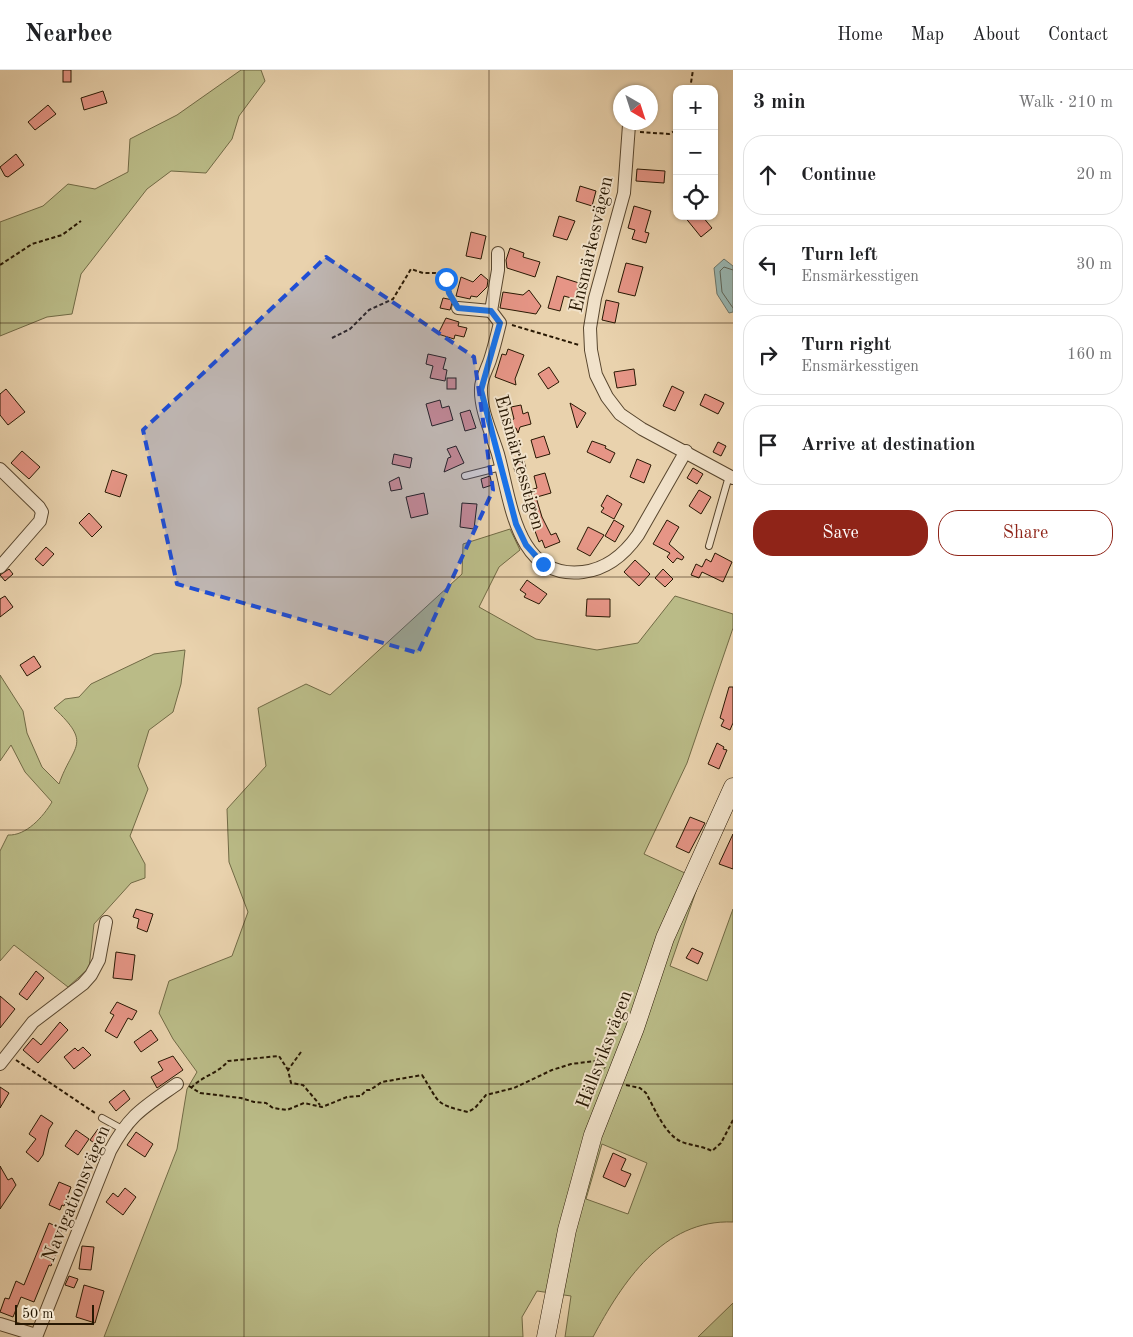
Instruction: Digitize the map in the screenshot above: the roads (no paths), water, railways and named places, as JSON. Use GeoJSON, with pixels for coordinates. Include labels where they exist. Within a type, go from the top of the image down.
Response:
{"type":"FeatureCollection","features":[{"type":"Feature","properties":{"kind":"street","name":"Ensmärkesvägen"},"geometry":{"type":"LineString","coordinates":[[629,130],[624,193],[595,298],[590,328],[591,350],[599,383],[620,414],[642,430],[686,451],[731,477]]}},
{"type":"Feature","properties":{"kind":"street"},"geometry":{"type":"LineString","coordinates":[[458,308],[491,311],[498,270],[498,252]]}},
{"type":"Feature","properties":{"kind":"street","name":"Ensmärkesstigen"},"geometry":{"type":"LineString","coordinates":[[491,311],[500,323],[481,390],[516,524],[531,553],[553,570],[580,572],[598,569],[629,548],[686,451]]}},
{"type":"Feature","properties":{"kind":"street"},"geometry":{"type":"LineString","coordinates":[[0,469],[42,512],[40,521],[0,567]]}},
{"type":"Feature","properties":{"kind":"street","name":"Hällsviksvägen"},"geometry":{"type":"LineString","coordinates":[[546,1337],[563,1248],[593,1135],[619,1079],[665,938],[733,787]]}},
{"type":"Feature","properties":{"kind":"street"},"geometry":{"type":"LineString","coordinates":[[0,1064],[33,1022],[83,984],[91,975],[98,960],[106,922]]}},
{"type":"Feature","properties":{"kind":"street","name":"Navigationsvägen"},"geometry":{"type":"LineString","coordinates":[[36,1336],[110,1151],[122,1129],[135,1114],[176,1084]]}},
{"type":"Feature","properties":{"kind":"street"},"geometry":{"type":"LineString","coordinates":[[0,1324],[36,1336]]}},
{"type":"Feature","properties":{"kind":"lane"},"geometry":{"type":"LineString","coordinates":[[465,476],[502,467]]}},
{"type":"Feature","properties":{"kind":"lane"},"geometry":{"type":"LineString","coordinates":[[709,546],[731,477]]}},
{"type":"Feature","properties":{"kind":"lane"},"geometry":{"type":"LineString","coordinates":[[102,1118],[122,1129]]}},
{"type":"Feature","properties":{"kind":"water"},"geometry":{"type":"Polygon","coordinates":[[[724,259],[733,266],[733,312],[729,313],[717,294],[714,268],[724,259]]]}}]}
